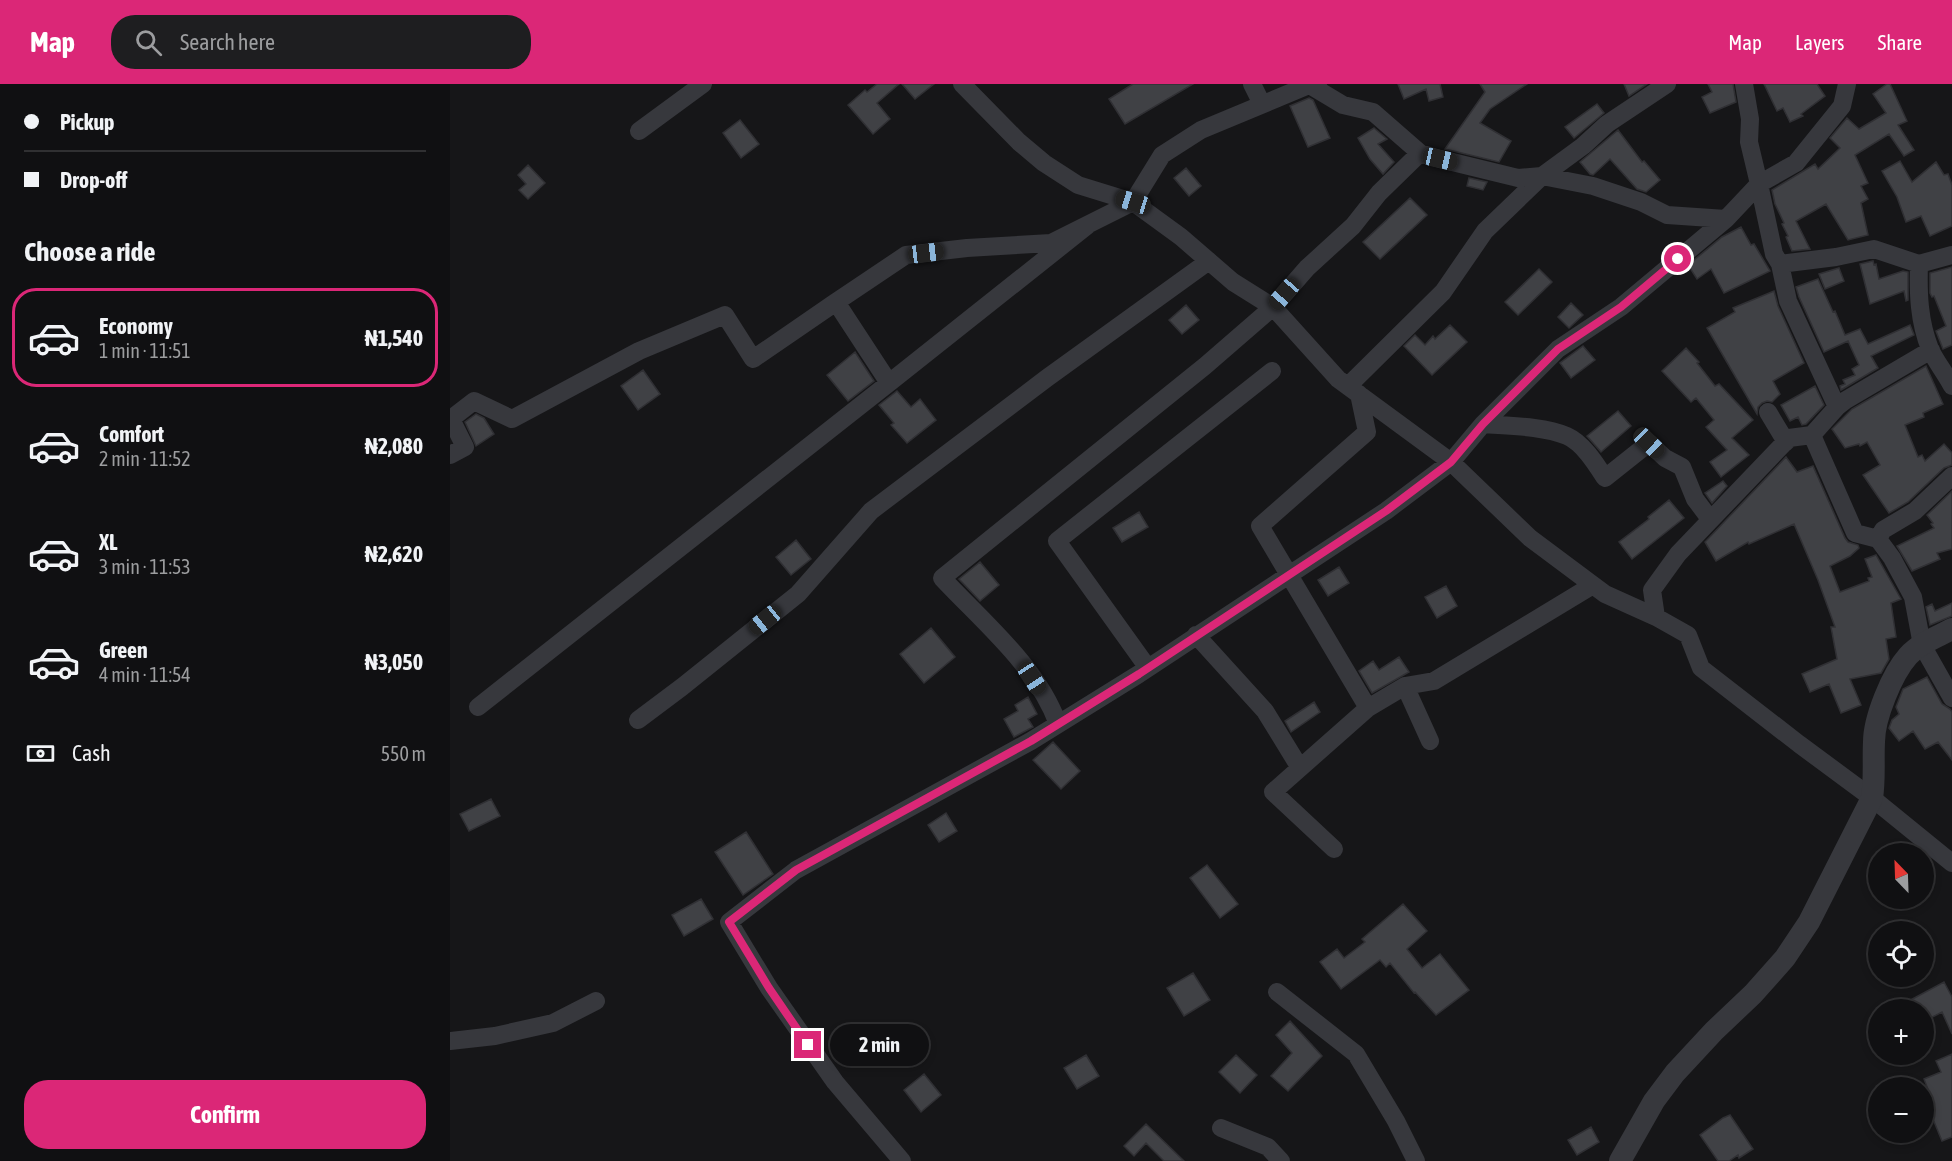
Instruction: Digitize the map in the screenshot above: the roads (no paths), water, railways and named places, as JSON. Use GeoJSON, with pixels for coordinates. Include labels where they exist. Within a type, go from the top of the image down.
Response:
{"type":"FeatureCollection","features":[{"type":"Feature","properties":{"kind":"street"},"geometry":{"type":"LineString","coordinates":[[639,131],[703,84]]}},
{"type":"Feature","properties":{"kind":"street"},"geometry":{"type":"LineString","coordinates":[[962,84],[1044,164],[1078,185],[1133,202],[1181,237],[1233,282],[1273,307],[1338,379],[1451,462],[1530,538],[1605,594],[1656,617],[1688,635],[1701,668],[1872,798],[1952,863]]}},
{"type":"Feature","properties":{"kind":"street"},"geometry":{"type":"LineString","coordinates":[[1252,84],[1262,104]]}},
{"type":"Feature","properties":{"kind":"street"},"geometry":{"type":"LineString","coordinates":[[450,455],[465,447],[451,419],[474,401],[512,419],[639,351],[725,315],[753,359],[906,255],[967,248],[1051,243],[1133,202],[1162,155],[1201,130],[1312,84],[1343,105],[1373,112],[1420,153],[1518,178],[1542,176],[1593,186],[1668,214],[1726,219]]}},
{"type":"Feature","properties":{"kind":"street"},"geometry":{"type":"LineString","coordinates":[[1353,390],[1443,292],[1485,231],[1542,176],[1583,146],[1607,124],[1667,84]]}},
{"type":"Feature","properties":{"kind":"street"},"geometry":{"type":"LineString","coordinates":[[1744,84],[1750,119],[1749,142],[1774,254],[1780,264],[1788,301],[1837,407]]}},
{"type":"Feature","properties":{"kind":"street"},"geometry":{"type":"LineString","coordinates":[[902,1161],[835,1082],[769,988],[729,922],[796,870],[1031,741],[1148,668],[1386,511],[1451,462],[1483,424],[1558,349],[1621,307],[1726,219],[1759,184],[1796,163],[1842,106],[1847,84]]}},
{"type":"Feature","properties":{"kind":"street"},"geometry":{"type":"LineString","coordinates":[[1058,724],[1051,706],[1023,664],[942,579],[1205,366],[1273,307],[1307,268],[1353,226],[1379,193],[1420,153]]}},
{"type":"Feature","properties":{"kind":"street"},"geometry":{"type":"LineString","coordinates":[[478,707],[1088,225]]}},
{"type":"Feature","properties":{"kind":"street"},"geometry":{"type":"LineString","coordinates":[[1780,264],[1836,257],[1874,249],[1919,264],[1952,255]]}},
{"type":"Feature","properties":{"kind":"street"},"geometry":{"type":"LineString","coordinates":[[638,720],[798,594],[871,512],[1047,378],[1209,261]]}},
{"type":"Feature","properties":{"kind":"street"},"geometry":{"type":"LineString","coordinates":[[1919,264],[1918,299],[1931,350],[1951,384]]}},
{"type":"Feature","properties":{"kind":"street"},"geometry":{"type":"LineString","coordinates":[[836,302],[889,383]]}},
{"type":"Feature","properties":{"kind":"street"},"geometry":{"type":"LineString","coordinates":[[1656,617],[1653,590],[1678,554],[1789,438],[1812,435],[1846,400],[1931,350]]}},
{"type":"Feature","properties":{"kind":"street"},"geometry":{"type":"LineString","coordinates":[[1148,668],[1058,541],[1272,371]]}},
{"type":"Feature","properties":{"kind":"street"},"geometry":{"type":"LineString","coordinates":[[1353,390],[1367,432],[1260,526],[1368,708]]}},
{"type":"Feature","properties":{"kind":"street"},"geometry":{"type":"LineString","coordinates":[[1768,412],[1786,442]]}},
{"type":"Feature","properties":{"kind":"street"},"geometry":{"type":"LineString","coordinates":[[1483,424],[1530,427],[1569,437],[1592,457],[1605,478],[1649,443],[1665,458],[1682,467],[1695,499],[1710,519]]}},
{"type":"Feature","properties":{"kind":"street"},"geometry":{"type":"LineString","coordinates":[[1812,435],[1855,533],[1878,539],[1892,558],[1913,597],[1922,645],[1952,698]]}},
{"type":"Feature","properties":{"kind":"street"},"geometry":{"type":"LineString","coordinates":[[1878,539],[1882,530],[1915,511],[1952,476]]}},
{"type":"Feature","properties":{"kind":"street"},"geometry":{"type":"LineString","coordinates":[[1334,849],[1274,792],[1368,708],[1405,686],[1434,681],[1593,585]]}},
{"type":"Feature","properties":{"kind":"street"},"geometry":{"type":"LineString","coordinates":[[1620,1161],[1654,1101],[1675,1073],[1785,958],[1809,922],[1872,798],[1875,779],[1874,741],[1877,718],[1894,680],[1908,656],[1922,645],[1952,629]]}},
{"type":"Feature","properties":{"kind":"street"},"geometry":{"type":"LineString","coordinates":[[1196,635],[1265,711],[1300,768]]}},
{"type":"Feature","properties":{"kind":"street"},"geometry":{"type":"LineString","coordinates":[[1405,686],[1430,741]]}},
{"type":"Feature","properties":{"kind":"street"},"geometry":{"type":"LineString","coordinates":[[1277,992],[1356,1054],[1396,1121],[1416,1161]]}},
{"type":"Feature","properties":{"kind":"street"},"geometry":{"type":"LineString","coordinates":[[450,1041],[495,1036],[553,1023],[596,1001]]}},
{"type":"Feature","properties":{"kind":"street"},"geometry":{"type":"LineString","coordinates":[[1221,1128],[1268,1147],[1281,1161]]}}]}
